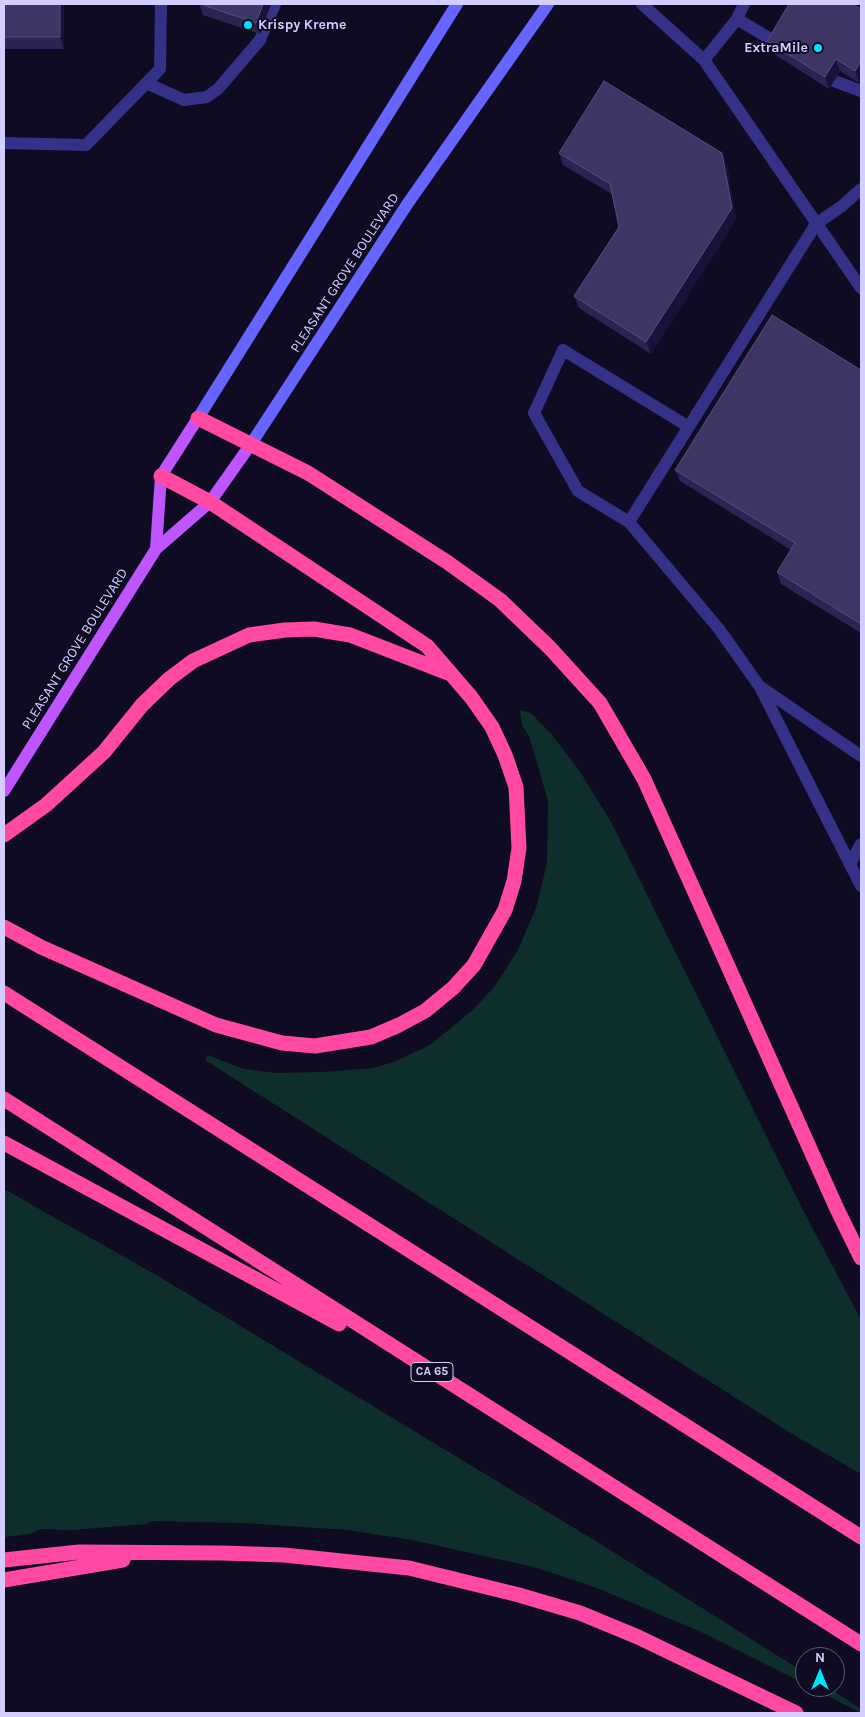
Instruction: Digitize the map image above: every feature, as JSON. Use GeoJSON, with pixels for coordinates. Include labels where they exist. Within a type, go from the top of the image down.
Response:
{"type":"FeatureCollection","features":[{"type":"Feature","properties":{"kind":"highway"},"geometry":{"type":"LineString","coordinates":[[198,418],[308,473],[447,562],[500,600],[550,648],[600,703],[644,779],[836,1209],[861,1258]]}},
{"type":"Feature","properties":{"kind":"highway"},"geometry":{"type":"LineString","coordinates":[[4,927],[41,947],[216,1025],[282,1044],[315,1046],[363,1038],[399,1025],[425,1011],[453,988],[474,965],[489,942],[505,910],[514,881],[519,848],[516,787],[506,755],[492,726],[471,697],[427,646],[210,502],[161,476]]}},
{"type":"Feature","properties":{"kind":"highway"},"geometry":{"type":"LineString","coordinates":[[4,835],[46,805],[104,752],[142,705],[169,679],[193,661],[249,635],[285,630],[314,629],[350,635],[450,673]]}},
{"type":"Feature","properties":{"kind":"highway"},"geometry":{"type":"LineString","coordinates":[[4,993],[861,1537]]}},
{"type":"Feature","properties":{"kind":"highway","name":"CA 65"},"geometry":{"type":"LineString","coordinates":[[4,1099],[861,1644]]}},
{"type":"Feature","properties":{"kind":"highway"},"geometry":{"type":"LineString","coordinates":[[4,1143],[455,1386]]}},
{"type":"Feature","properties":{"kind":"highway"},"geometry":{"type":"LineString","coordinates":[[4,1560],[79,1552],[221,1553],[343,1560],[409,1568],[500,1590],[580,1613],[638,1636],[796,1713]]}},
{"type":"Feature","properties":{"kind":"highway"},"geometry":{"type":"LineString","coordinates":[[4,1580],[153,1554]]}},
{"type":"Feature","properties":{"kind":"main road","name":"PLEASANT GROVE BOULEVARD"},"geometry":{"type":"LineString","coordinates":[[156,549],[161,476],[457,4]]}},
{"type":"Feature","properties":{"kind":"main road","name":"PLEASANT GROVE BOULEVARD"},"geometry":{"type":"LineString","coordinates":[[4,791],[156,549],[210,502],[251,444],[408,202],[548,4]]}},
{"type":"Feature","properties":{"kind":"lane"},"geometry":{"type":"LineString","coordinates":[[4,143],[86,145],[160,69],[161,4]]}},
{"type":"Feature","properties":{"kind":"lane"},"geometry":{"type":"LineString","coordinates":[[146,82],[184,100],[207,97],[218,89],[260,40],[275,4]]}},
{"type":"Feature","properties":{"kind":"lane"},"geometry":{"type":"LineString","coordinates":[[642,4],[704,60],[861,288]]}},
{"type":"Feature","properties":{"kind":"lane"},"geometry":{"type":"LineString","coordinates":[[704,60],[737,19],[744,4]]}},
{"type":"Feature","properties":{"kind":"lane"},"geometry":{"type":"LineString","coordinates":[[737,19],[777,43]]}},
{"type":"Feature","properties":{"kind":"lane"},"geometry":{"type":"LineString","coordinates":[[834,81],[861,91]]}},
{"type":"Feature","properties":{"kind":"lane"},"geometry":{"type":"LineString","coordinates":[[630,522],[816,224],[842,206],[861,189]]}},
{"type":"Feature","properties":{"kind":"lane"},"geometry":{"type":"LineString","coordinates":[[689,427],[563,350],[534,413],[578,491],[630,522],[719,629],[760,687],[861,886]]}},
{"type":"Feature","properties":{"kind":"lane"},"geometry":{"type":"LineString","coordinates":[[760,687],[861,756]]}},
{"type":"Feature","properties":{"kind":"lane"},"geometry":{"type":"LineString","coordinates":[[850,864],[861,844]]}},
{"type":"Feature","properties":{"kind":"green space"},"geometry":{"type":"Polygon","coordinates":[[[520,710],[531,713],[552,735],[579,770],[611,822],[803,1210],[861,1320],[861,1474],[797,1437],[205,1060],[208,1055],[244,1069],[276,1073],[373,1068],[396,1061],[430,1045],[473,1010],[495,986],[518,950],[536,908],[547,863],[548,801],[529,736],[522,725],[520,710]]]}},
{"type":"Feature","properties":{"kind":"green space"},"geometry":{"type":"Polygon","coordinates":[[[4,1189],[158,1276],[599,1543],[795,1667],[795,1679],[699,1631],[597,1588],[534,1567],[412,1540],[348,1530],[242,1523],[151,1521],[146,1524],[72,1530],[41,1529],[31,1534],[4,1537],[4,1189]]]}},
{"type":"Feature","properties":{"kind":"green space"},"geometry":{"type":"Polygon","coordinates":[[[830,1697],[843,1697],[861,1709],[861,1713],[830,1697]]]}},
{"type":"Feature","properties":{"kind":"building"},"geometry":{"type":"Polygon","coordinates":[[[4,4],[60,4],[60,37],[4,37],[4,4]]]}},
{"type":"Feature","properties":{"kind":"building"},"geometry":{"type":"Polygon","coordinates":[[[200,4],[263,4],[256,23],[200,4]]]}},
{"type":"Feature","properties":{"kind":"building","name":"ExtraMile"},"geometry":{"type":"Polygon","coordinates":[[[789,4],[853,4],[861,9],[861,61],[855,71],[836,59],[825,77],[767,41],[789,4]]]}},
{"type":"Feature","properties":{"kind":"building"},"geometry":{"type":"Polygon","coordinates":[[[604,81],[722,153],[732,208],[646,342],[574,296],[619,227],[610,184],[559,153],[604,81]]]}},
{"type":"Feature","properties":{"kind":"building"},"geometry":{"type":"Polygon","coordinates":[[[772,315],[861,370],[861,624],[777,572],[795,543],[675,470],[772,315]]]}},
{"type":"Feature","properties":{"kind":"place","name":"Krispy Kreme"},"geometry":{"type":"Point","coordinates":[248,25]}},
{"type":"Feature","properties":{"kind":"place","name":"ExtraMile"},"geometry":{"type":"Point","coordinates":[818,48]}}]}
